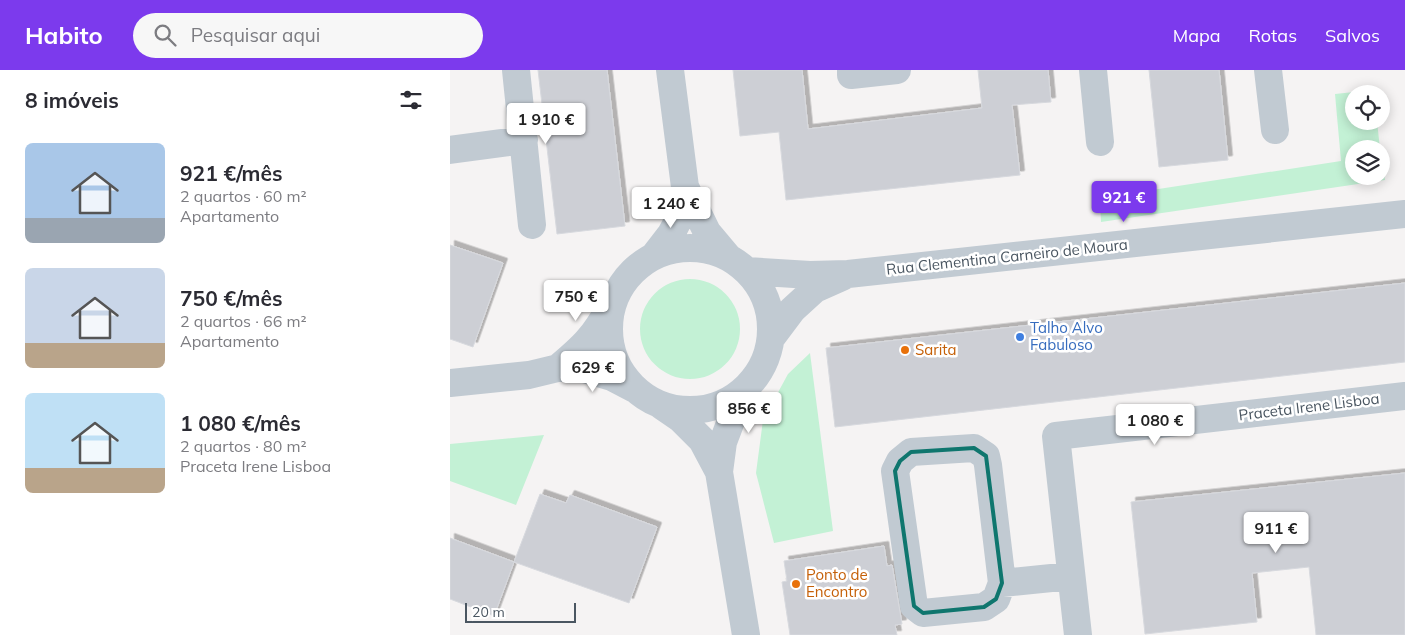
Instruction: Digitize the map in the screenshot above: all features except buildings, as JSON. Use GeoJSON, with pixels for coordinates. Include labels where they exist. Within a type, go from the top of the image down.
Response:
{"type":"FeatureCollection","features":[{"type":"Feature","properties":{"kind":"street"},"geometry":{"type":"LineString","coordinates":[[516,70],[532,224]]}},
{"type":"Feature","properties":{"kind":"street"},"geometry":{"type":"LineString","coordinates":[[654,256],[671,234],[680,217],[685,187],[670,70]]}},
{"type":"Feature","properties":{"kind":"street"},"geometry":{"type":"LineString","coordinates":[[851,70],[851,74],[897,70]]}},
{"type":"Feature","properties":{"kind":"street"},"geometry":{"type":"LineString","coordinates":[[1094,70],[1100,142]]}},
{"type":"Feature","properties":{"kind":"street"},"geometry":{"type":"LineString","coordinates":[[1268,70],[1275,130]]}},
{"type":"Feature","properties":{"kind":"street"},"geometry":{"type":"LineString","coordinates":[[450,150],[524,140]]}},
{"type":"Feature","properties":{"kind":"street"},"geometry":{"type":"LineString","coordinates":[[685,187],[707,232],[737,264]]}},
{"type":"Feature","properties":{"kind":"street","name":"Rua Clementina Carneiro de Moura"},"geometry":{"type":"LineString","coordinates":[[737,264],[762,290],[770,312],[771,338],[764,363],[750,385],[729,400],[704,409],[680,410],[647,397],[620,372],[611,349],[609,322],[616,295],[632,272],[654,256],[680,248],[705,249],[737,264],[810,275],[848,274],[1405,214]]}},
{"type":"Feature","properties":{"kind":"street","name":"Rua Clementina Carneiro de Moura"},"geometry":{"type":"LineString","coordinates":[[771,338],[792,310],[815,289],[848,274]]}},
{"type":"Feature","properties":{"kind":"street"},"geometry":{"type":"LineString","coordinates":[[558,368],[584,346],[600,326],[616,295]]}},
{"type":"Feature","properties":{"kind":"street"},"geometry":{"type":"LineString","coordinates":[[450,383],[529,375],[558,368],[581,368],[612,377],[681,419],[702,440],[719,472]]}},
{"type":"Feature","properties":{"kind":"street"},"geometry":{"type":"LineString","coordinates":[[746,635],[719,472],[723,442],[737,405],[750,385]]}},
{"type":"Feature","properties":{"kind":"street","name":"Praceta Irene Lisboa"},"geometry":{"type":"LineString","coordinates":[[1078,635],[1056,436],[1405,396]]}},
{"type":"Feature","properties":{"kind":"street"},"geometry":{"type":"LineString","coordinates":[[974,448],[986,456],[1002,583],[996,599],[984,607],[923,613],[914,606],[896,471],[900,461],[912,452],[974,448]]}},
{"type":"Feature","properties":{"kind":"street"},"geometry":{"type":"LineString","coordinates":[[1002,583],[1071,576]]}},
{"type":"Feature","properties":{"kind":"highlighted area"},"geometry":{"type":"Polygon","coordinates":[[[974,448],[986,456],[1002,583],[996,599],[984,607],[923,613],[914,606],[895,471],[900,461],[911,452],[974,448]]]}},
{"type":"Feature","properties":{"kind":"green space"},"geometry":{"type":"Polygon","coordinates":[[[1345,93],[1345,130],[1378,130],[1379,140],[1345,140],[1345,185],[1351,185],[1101,222],[1100,198],[1341,161],[1335,94],[1345,93]]]}},
{"type":"Feature","properties":{"kind":"green space"},"geometry":{"type":"Polygon","coordinates":[[[690,279],[709,283],[726,293],[736,310],[740,329],[736,348],[726,365],[709,375],[690,379],[671,375],[654,365],[644,348],[640,329],[644,310],[654,293],[671,283],[690,279]]]}},
{"type":"Feature","properties":{"kind":"green space"},"geometry":{"type":"Polygon","coordinates":[[[810,353],[833,531],[774,543],[756,473],[763,420],[788,374],[810,353]]]}},
{"type":"Feature","properties":{"kind":"green space"},"geometry":{"type":"Polygon","coordinates":[[[544,435],[516,505],[450,481],[450,444],[544,435]]]}},
{"type":"Feature","properties":{"kind":"place","name":"Talho Alvo Fabuloso"},"geometry":{"type":"Point","coordinates":[1020,337]}},
{"type":"Feature","properties":{"kind":"place","name":"Sarita"},"geometry":{"type":"Point","coordinates":[905,350]}},
{"type":"Feature","properties":{"kind":"place","name":"Ponto de Encontro"},"geometry":{"type":"Point","coordinates":[796,584]}}]}
